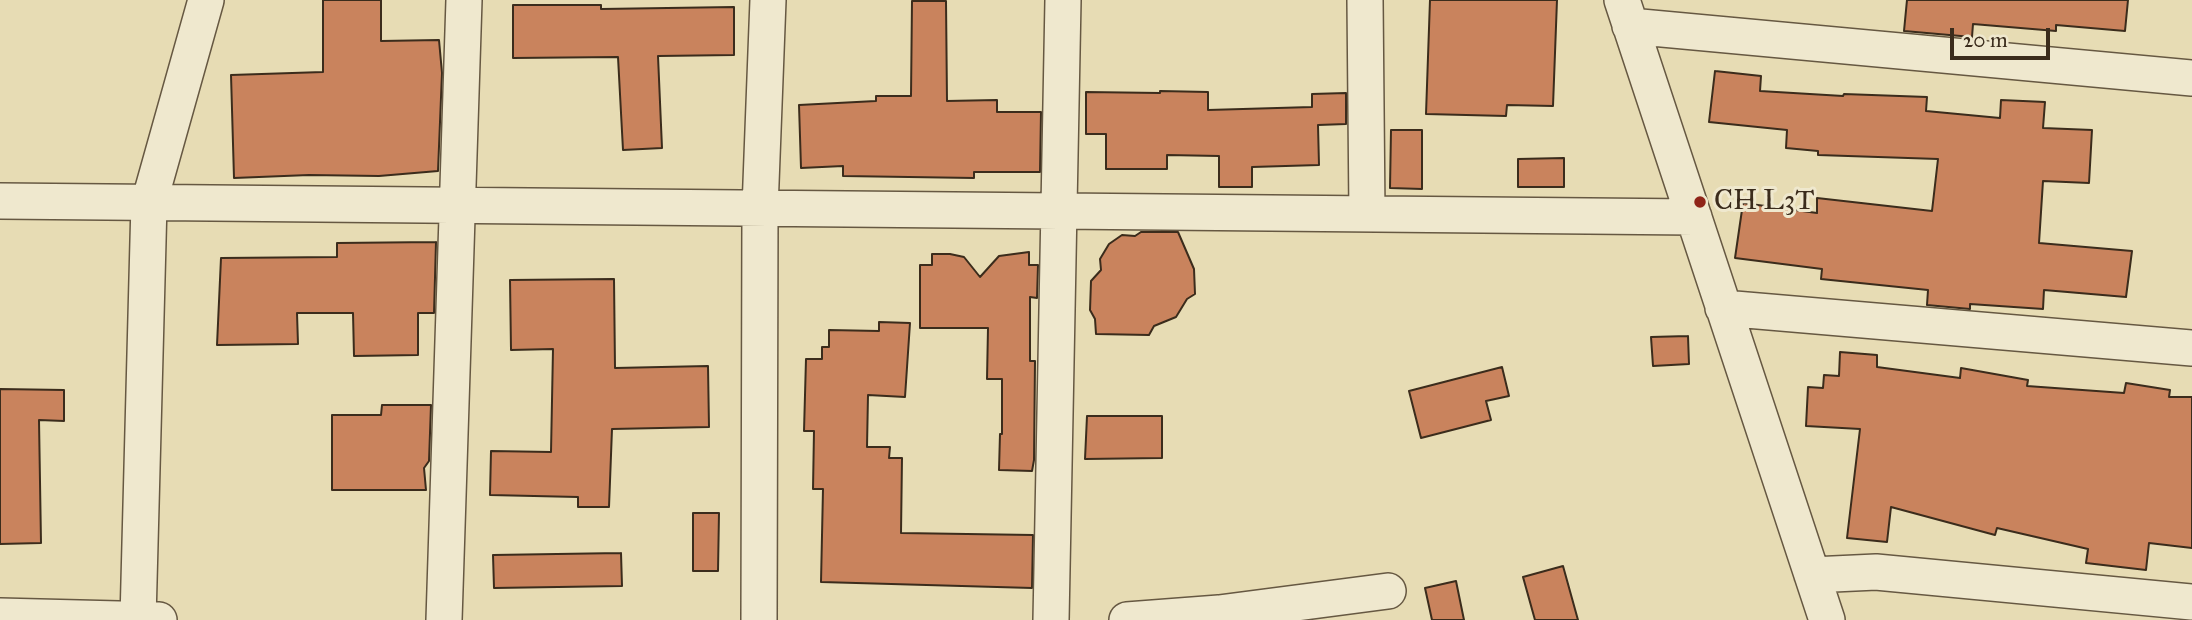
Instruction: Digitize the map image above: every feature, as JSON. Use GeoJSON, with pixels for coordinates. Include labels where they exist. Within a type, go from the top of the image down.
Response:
{"type":"FeatureCollection","features":[{"type":"Feature","properties":{"kind":"street"},"geometry":{"type":"LineString","coordinates":[[138,620],[149,203],[206,0]]}},
{"type":"Feature","properties":{"kind":"street"},"geometry":{"type":"LineString","coordinates":[[444,620],[464,0]]}},
{"type":"Feature","properties":{"kind":"street"},"geometry":{"type":"LineString","coordinates":[[759,620],[760,209],[768,0]]}},
{"type":"Feature","properties":{"kind":"street"},"geometry":{"type":"LineString","coordinates":[[1051,620],[1063,0]]}},
{"type":"Feature","properties":{"kind":"street"},"geometry":{"type":"LineString","coordinates":[[1365,0],[1367,214]]}},
{"type":"Feature","properties":{"kind":"street"},"geometry":{"type":"LineString","coordinates":[[1827,620],[1626,13],[2192,78]]}},
{"type":"Feature","properties":{"kind":"street"},"geometry":{"type":"LineString","coordinates":[[0,201],[1693,218]]}},
{"type":"Feature","properties":{"kind":"street"},"geometry":{"type":"LineString","coordinates":[[1723,308],[2192,348]]}},
{"type":"Feature","properties":{"kind":"street"},"geometry":{"type":"LineString","coordinates":[[1812,575],[1876,572],[2192,602]]}},
{"type":"Feature","properties":{"kind":"street"},"geometry":{"type":"LineString","coordinates":[[1127,620],[1220,616],[1388,591]]}},
{"type":"Feature","properties":{"kind":"street"},"geometry":{"type":"LineString","coordinates":[[0,615],[159,620]]}},
{"type":"Feature","properties":{"kind":"building"},"geometry":{"type":"Polygon","coordinates":[[[323,0],[381,0],[381,41],[439,40],[442,73],[438,171],[379,176],[234,178],[231,75],[323,72],[323,0]]]}},
{"type":"Feature","properties":{"kind":"building"},"geometry":{"type":"Polygon","coordinates":[[[1430,0],[1557,0],[1553,106],[1507,105],[1506,116],[1426,114],[1430,0]]]}},
{"type":"Feature","properties":{"kind":"building"},"geometry":{"type":"Polygon","coordinates":[[[1907,0],[2128,0],[2125,31],[2056,25],[2056,31],[1973,24],[1972,37],[1904,31],[1907,0]]]}},
{"type":"Feature","properties":{"kind":"building"},"geometry":{"type":"Polygon","coordinates":[[[912,1],[946,1],[947,101],[997,100],[997,112],[1041,112],[1040,172],[974,172],[974,178],[843,176],[843,166],[801,168],[799,105],[876,101],[876,96],[911,96],[912,1]]]}},
{"type":"Feature","properties":{"kind":"building"},"geometry":{"type":"Polygon","coordinates":[[[513,5],[601,5],[601,9],[734,7],[734,55],[658,56],[662,148],[623,150],[618,57],[513,58],[513,5]]]}},
{"type":"Feature","properties":{"kind":"building"},"geometry":{"type":"Polygon","coordinates":[[[1715,71],[1761,76],[1760,91],[1927,97],[1926,111],[2000,118],[2001,100],[2045,102],[2043,128],[2092,130],[2089,183],[2043,181],[2039,243],[2132,251],[2126,297],[2044,290],[2043,309],[1970,304],[1970,309],[1927,305],[1928,290],[1821,279],[1822,269],[1735,258],[1743,203],[1817,213],[1817,198],[1932,211],[1938,159],[1818,155],[1818,151],[1786,148],[1787,130],[1709,122],[1715,71]]]}},
{"type":"Feature","properties":{"kind":"building"},"geometry":{"type":"Polygon","coordinates":[[[1086,92],[1208,92],[1208,110],[1312,107],[1312,94],[1346,93],[1346,124],[1318,125],[1319,165],[1252,167],[1252,187],[1219,187],[1219,156],[1167,155],[1167,169],[1106,169],[1106,134],[1086,134],[1086,92]]]}},
{"type":"Feature","properties":{"kind":"building"},"geometry":{"type":"Polygon","coordinates":[[[1391,130],[1422,130],[1422,189],[1390,188],[1391,130]]]}},
{"type":"Feature","properties":{"kind":"building"},"geometry":{"type":"Polygon","coordinates":[[[1564,158],[1564,187],[1518,187],[1518,159],[1564,158]]]}},
{"type":"Feature","properties":{"kind":"building"},"geometry":{"type":"Polygon","coordinates":[[[1141,232],[1178,232],[1194,269],[1195,294],[1187,299],[1176,317],[1154,326],[1149,335],[1096,334],[1095,319],[1090,310],[1091,281],[1101,270],[1100,259],[1109,244],[1122,235],[1135,236],[1141,232]]]}},
{"type":"Feature","properties":{"kind":"building"},"geometry":{"type":"Polygon","coordinates":[[[436,242],[434,313],[418,313],[418,355],[354,356],[353,313],[297,313],[298,344],[217,345],[221,258],[337,257],[337,243],[436,242]]]}},
{"type":"Feature","properties":{"kind":"building"},"geometry":{"type":"Polygon","coordinates":[[[1029,252],[1029,265],[1038,265],[1037,298],[1030,297],[1030,361],[1035,361],[1034,460],[1032,471],[999,470],[1002,379],[987,379],[988,328],[920,328],[920,265],[932,265],[932,254],[950,254],[964,257],[980,277],[999,256],[1029,252]]]}},
{"type":"Feature","properties":{"kind":"building"},"geometry":{"type":"Polygon","coordinates":[[[614,279],[615,368],[708,366],[709,427],[612,429],[609,507],[578,507],[578,497],[490,495],[491,451],[551,452],[553,349],[511,350],[510,280],[614,279]]]}},
{"type":"Feature","properties":{"kind":"building"},"geometry":{"type":"Polygon","coordinates":[[[879,322],[910,323],[905,397],[868,395],[867,447],[890,447],[889,458],[902,458],[901,533],[1033,535],[1032,588],[821,582],[823,489],[813,489],[814,431],[804,431],[806,359],[822,359],[822,347],[829,347],[829,330],[879,331],[879,322]]]}},
{"type":"Feature","properties":{"kind":"building"},"geometry":{"type":"Polygon","coordinates":[[[1688,336],[1689,364],[1653,366],[1651,337],[1688,336]]]}},
{"type":"Feature","properties":{"kind":"building"},"geometry":{"type":"Polygon","coordinates":[[[1840,352],[1877,355],[1877,367],[1960,378],[1961,368],[2028,380],[2027,386],[2124,393],[2126,383],[2170,390],[2169,397],[2192,397],[2192,548],[2149,543],[2146,570],[2086,563],[2088,549],[1997,528],[1995,535],[1891,507],[1887,542],[1847,538],[1860,429],[1806,426],[1808,387],[1823,388],[1824,375],[1839,376],[1840,352]]]}},
{"type":"Feature","properties":{"kind":"building"},"geometry":{"type":"Polygon","coordinates":[[[1502,367],[1509,396],[1486,401],[1491,420],[1421,438],[1409,391],[1502,367]]]}},
{"type":"Feature","properties":{"kind":"building"},"geometry":{"type":"Polygon","coordinates":[[[0,389],[64,390],[64,421],[39,420],[41,543],[0,544],[0,389]]]}},
{"type":"Feature","properties":{"kind":"building"},"geometry":{"type":"Polygon","coordinates":[[[382,405],[431,405],[429,461],[424,468],[426,490],[332,490],[332,415],[381,415],[382,405]]]}},
{"type":"Feature","properties":{"kind":"building"},"geometry":{"type":"Polygon","coordinates":[[[1087,416],[1162,416],[1162,458],[1085,459],[1087,416]]]}},
{"type":"Feature","properties":{"kind":"building"},"geometry":{"type":"Polygon","coordinates":[[[693,513],[719,513],[718,571],[693,571],[693,513]]]}},
{"type":"Feature","properties":{"kind":"building"},"geometry":{"type":"Polygon","coordinates":[[[621,553],[622,586],[494,588],[493,555],[621,553]]]}},
{"type":"Feature","properties":{"kind":"building"},"geometry":{"type":"Polygon","coordinates":[[[1563,566],[1578,620],[1535,620],[1523,577],[1563,566]]]}},
{"type":"Feature","properties":{"kind":"building"},"geometry":{"type":"Polygon","coordinates":[[[1456,581],[1464,620],[1432,620],[1425,588],[1456,581]]]}},
{"type":"Feature","properties":{"kind":"place","name":"CH L3T"},"geometry":{"type":"Point","coordinates":[1700,202]}}]}
